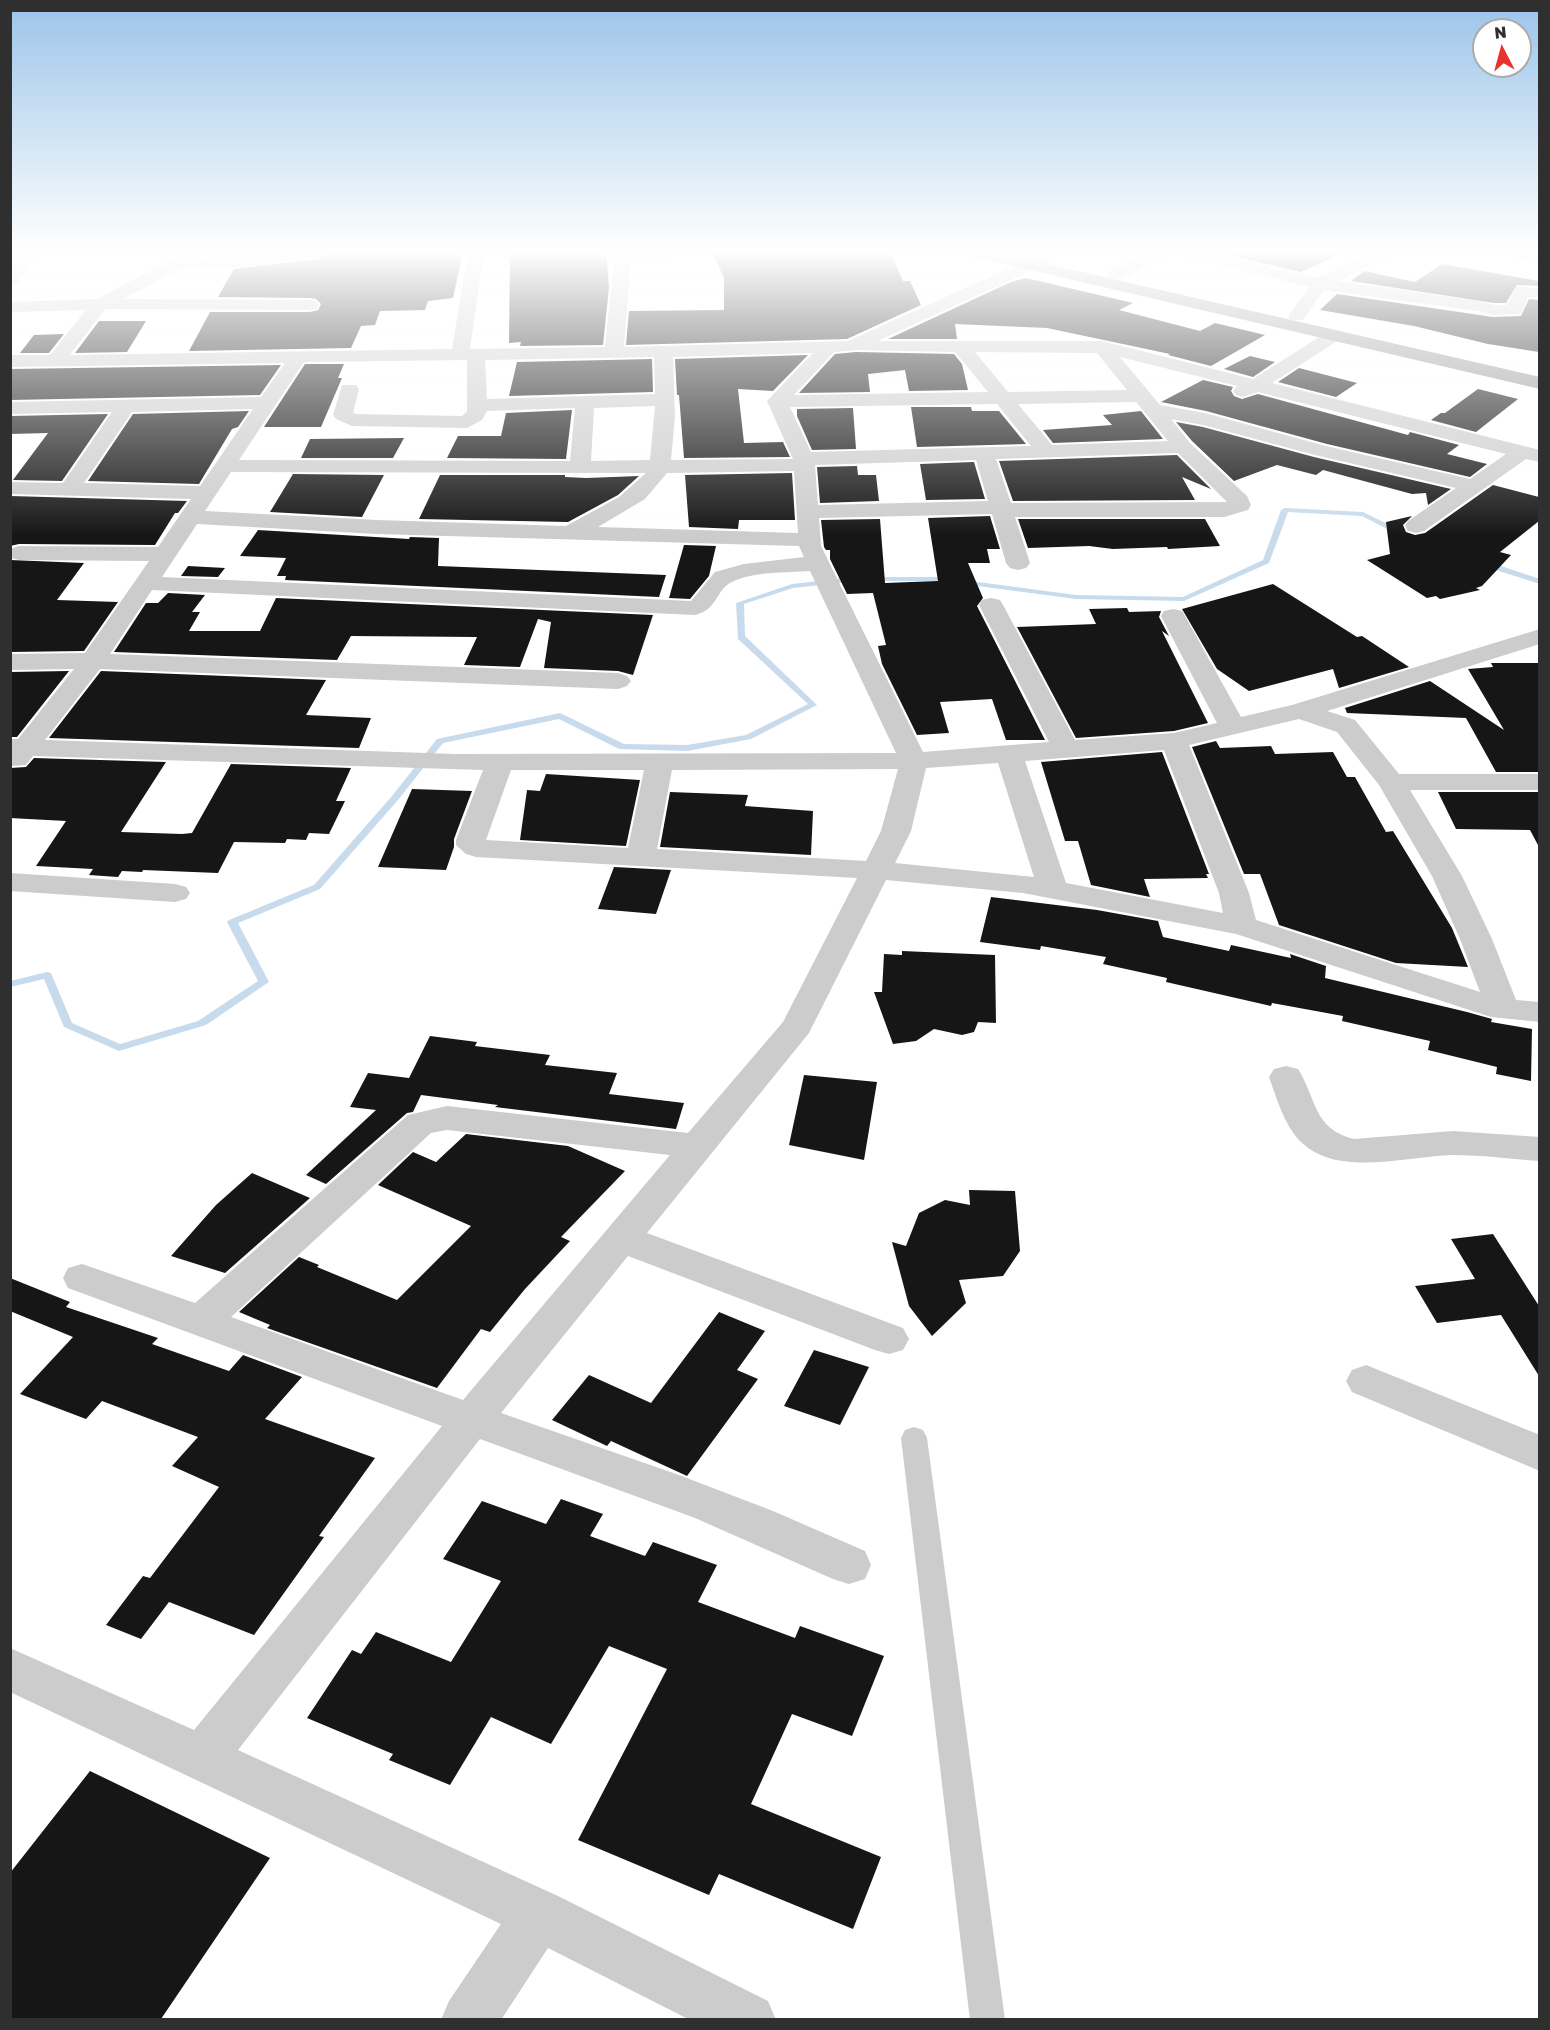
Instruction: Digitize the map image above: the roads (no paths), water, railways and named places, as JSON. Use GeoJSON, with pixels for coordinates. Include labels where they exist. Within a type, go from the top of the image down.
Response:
{"type":"FeatureCollection","features":[{"type":"Feature","properties":{"kind":"highway"},"geometry":{"type":"LineString","coordinates":[[1380,347],[1539,383]]}},
{"type":"Feature","properties":{"kind":"highway"},"geometry":{"type":"LineString","coordinates":[[1432,347],[1539,371]]}},
{"type":"Feature","properties":{"kind":"street"},"geometry":{"type":"LineString","coordinates":[[55,361],[66,347]]}},
{"type":"Feature","properties":{"kind":"street"},"geometry":{"type":"LineString","coordinates":[[349,389],[343,414],[352,420],[467,422],[476,416],[477,405],[468,347]]}},
{"type":"Feature","properties":{"kind":"street"},"geometry":{"type":"LineString","coordinates":[[614,347],[614,352]]}},
{"type":"Feature","properties":{"kind":"street"},"geometry":{"type":"LineString","coordinates":[[777,401],[829,347]]}},
{"type":"Feature","properties":{"kind":"street"},"geometry":{"type":"LineString","coordinates":[[10,362],[835,347]]}},
{"type":"Feature","properties":{"kind":"street"},"geometry":{"type":"LineString","coordinates":[[932,347],[1102,347],[1531,454]]}},
{"type":"Feature","properties":{"kind":"street"},"geometry":{"type":"LineString","coordinates":[[961,347],[1046,451]]}},
{"type":"Feature","properties":{"kind":"street"},"geometry":{"type":"LineString","coordinates":[[808,512],[1001,509],[1224,510],[1240,505],[1239,501],[1184,447],[1102,347]]}},
{"type":"Feature","properties":{"kind":"street"},"geometry":{"type":"LineString","coordinates":[[1186,415],[1255,386],[1316,347]]}},
{"type":"Feature","properties":{"kind":"street"},"geometry":{"type":"LineString","coordinates":[[570,533],[625,503],[656,476],[661,466],[664,400],[663,351]]}},
{"type":"Feature","properties":{"kind":"street"},"geometry":{"type":"LineString","coordinates":[[15,753],[93,661],[298,357]]}},
{"type":"Feature","properties":{"kind":"street"},"geometry":{"type":"LineString","coordinates":[[777,401],[1001,398],[1147,403],[1322,451],[1473,486]]}},
{"type":"Feature","properties":{"kind":"street"},"geometry":{"type":"LineString","coordinates":[[477,405],[664,400]]}},
{"type":"Feature","properties":{"kind":"street"},"geometry":{"type":"LineString","coordinates":[[202,1758],[471,1420],[797,1026],[896,831],[914,761],[810,540],[804,462],[777,401]]}},
{"type":"Feature","properties":{"kind":"street"},"geometry":{"type":"LineString","coordinates":[[580,467],[585,402]]}},
{"type":"Feature","properties":{"kind":"street"},"geometry":{"type":"LineString","coordinates":[[10,408],[267,403]]}},
{"type":"Feature","properties":{"kind":"street"},"geometry":{"type":"LineString","coordinates":[[69,490],[126,406]]}},
{"type":"Feature","properties":{"kind":"street"},"geometry":{"type":"LineString","coordinates":[[1322,451],[1383,418]]}},
{"type":"Feature","properties":{"kind":"street"},"geometry":{"type":"LineString","coordinates":[[225,466],[661,466],[1184,447]]}},
{"type":"Feature","properties":{"kind":"street"},"geometry":{"type":"LineString","coordinates":[[984,453],[1018,563]]}},
{"type":"Feature","properties":{"kind":"street"},"geometry":{"type":"LineString","coordinates":[[1416,526],[1473,486],[1531,454]]}},
{"type":"Feature","properties":{"kind":"street"},"geometry":{"type":"LineString","coordinates":[[10,488],[206,493]]}},
{"type":"Feature","properties":{"kind":"street"},"geometry":{"type":"LineString","coordinates":[[190,516],[377,527],[810,540]]}},
{"type":"Feature","properties":{"kind":"street"},"geometry":{"type":"LineString","coordinates":[[13,557],[164,554]]}},
{"type":"Feature","properties":{"kind":"street"},"geometry":{"type":"LineString","coordinates":[[144,583],[687,608],[705,603],[717,581],[731,574],[825,576]]}},
{"type":"Feature","properties":{"kind":"street"},"geometry":{"type":"LineString","coordinates":[[991,604],[1066,750]]}},
{"type":"Feature","properties":{"kind":"street"},"geometry":{"type":"LineString","coordinates":[[1173,616],[1233,727]]}},
{"type":"Feature","properties":{"kind":"street"},"geometry":{"type":"LineString","coordinates":[[15,753],[359,758],[456,762],[914,761],[1066,750],[1174,741],[1300,711],[1539,636]]}},
{"type":"Feature","properties":{"kind":"street"},"geometry":{"type":"LineString","coordinates":[[10,662],[93,661],[618,681]]}},
{"type":"Feature","properties":{"kind":"street"},"geometry":{"type":"LineString","coordinates":[[1300,711],[1346,726],[1391,782],[1448,876],[1476,939],[1503,1010]]}},
{"type":"Feature","properties":{"kind":"street"},"geometry":{"type":"LineString","coordinates":[[1174,741],[1234,893],[1242,926]]}},
{"type":"Feature","properties":{"kind":"street"},"geometry":{"type":"LineString","coordinates":[[1010,754],[1053,890]]}},
{"type":"Feature","properties":{"kind":"street"},"geometry":{"type":"LineString","coordinates":[[641,858],[660,761]]}},
{"type":"Feature","properties":{"kind":"street"},"geometry":{"type":"LineString","coordinates":[[500,762],[471,840],[471,845],[476,848],[876,870],[1023,884],[1242,926],[1503,1010],[1539,1012]]}},
{"type":"Feature","properties":{"kind":"street"},"geometry":{"type":"LineString","coordinates":[[1391,782],[1539,782]]}},
{"type":"Feature","properties":{"kind":"street"},"geometry":{"type":"LineString","coordinates":[[10,882],[175,893]]}},
{"type":"Feature","properties":{"kind":"street"},"geometry":{"type":"LineString","coordinates":[[1286,1077],[1308,1130],[1324,1142],[1339,1148],[1354,1151],[1454,1143],[1539,1149]]}},
{"type":"Feature","properties":{"kind":"street"},"geometry":{"type":"LineString","coordinates":[[201,1321],[420,1123],[447,1118],[697,1147]]}},
{"type":"Feature","properties":{"kind":"street"},"geometry":{"type":"LineString","coordinates":[[622,1239],[889,1339]]}},
{"type":"Feature","properties":{"kind":"street"},"geometry":{"type":"LineString","coordinates":[[82,1278],[471,1420],[614,1468],[794,1538],[849,1565]]}},
{"type":"Feature","properties":{"kind":"street"},"geometry":{"type":"LineString","coordinates":[[1366,1381],[1539,1454]]}},
{"type":"Feature","properties":{"kind":"street"},"geometry":{"type":"LineString","coordinates":[[10,1669],[539,1915],[749,2019]]}},
{"type":"Feature","properties":{"kind":"street"},"geometry":{"type":"LineString","coordinates":[[468,2019],[539,1915]]}},
{"type":"Feature","properties":{"kind":"lane"},"geometry":{"type":"LineString","coordinates":[[914,1438],[988,2019]]}},
{"type":"Feature","properties":{"kind":"waterway"},"geometry":{"type":"LineString","coordinates":[[872,579],[940,579],[1076,597],[1184,599],[1266,561],[1285,510],[1363,514],[1398,531]]}},
{"type":"Feature","properties":{"kind":"waterway"},"geometry":{"type":"LineString","coordinates":[[1486,564],[1540,582]]}},
{"type":"Feature","properties":{"kind":"waterway"},"geometry":{"type":"LineString","coordinates":[[10,984],[47,975],[68,1025],[119,1048],[202,1023],[264,982],[232,922],[317,887],[395,798],[440,741],[560,716],[622,747],[687,748],[748,737],[813,705],[741,637],[740,603],[792,586],[853,579]]}}]}
